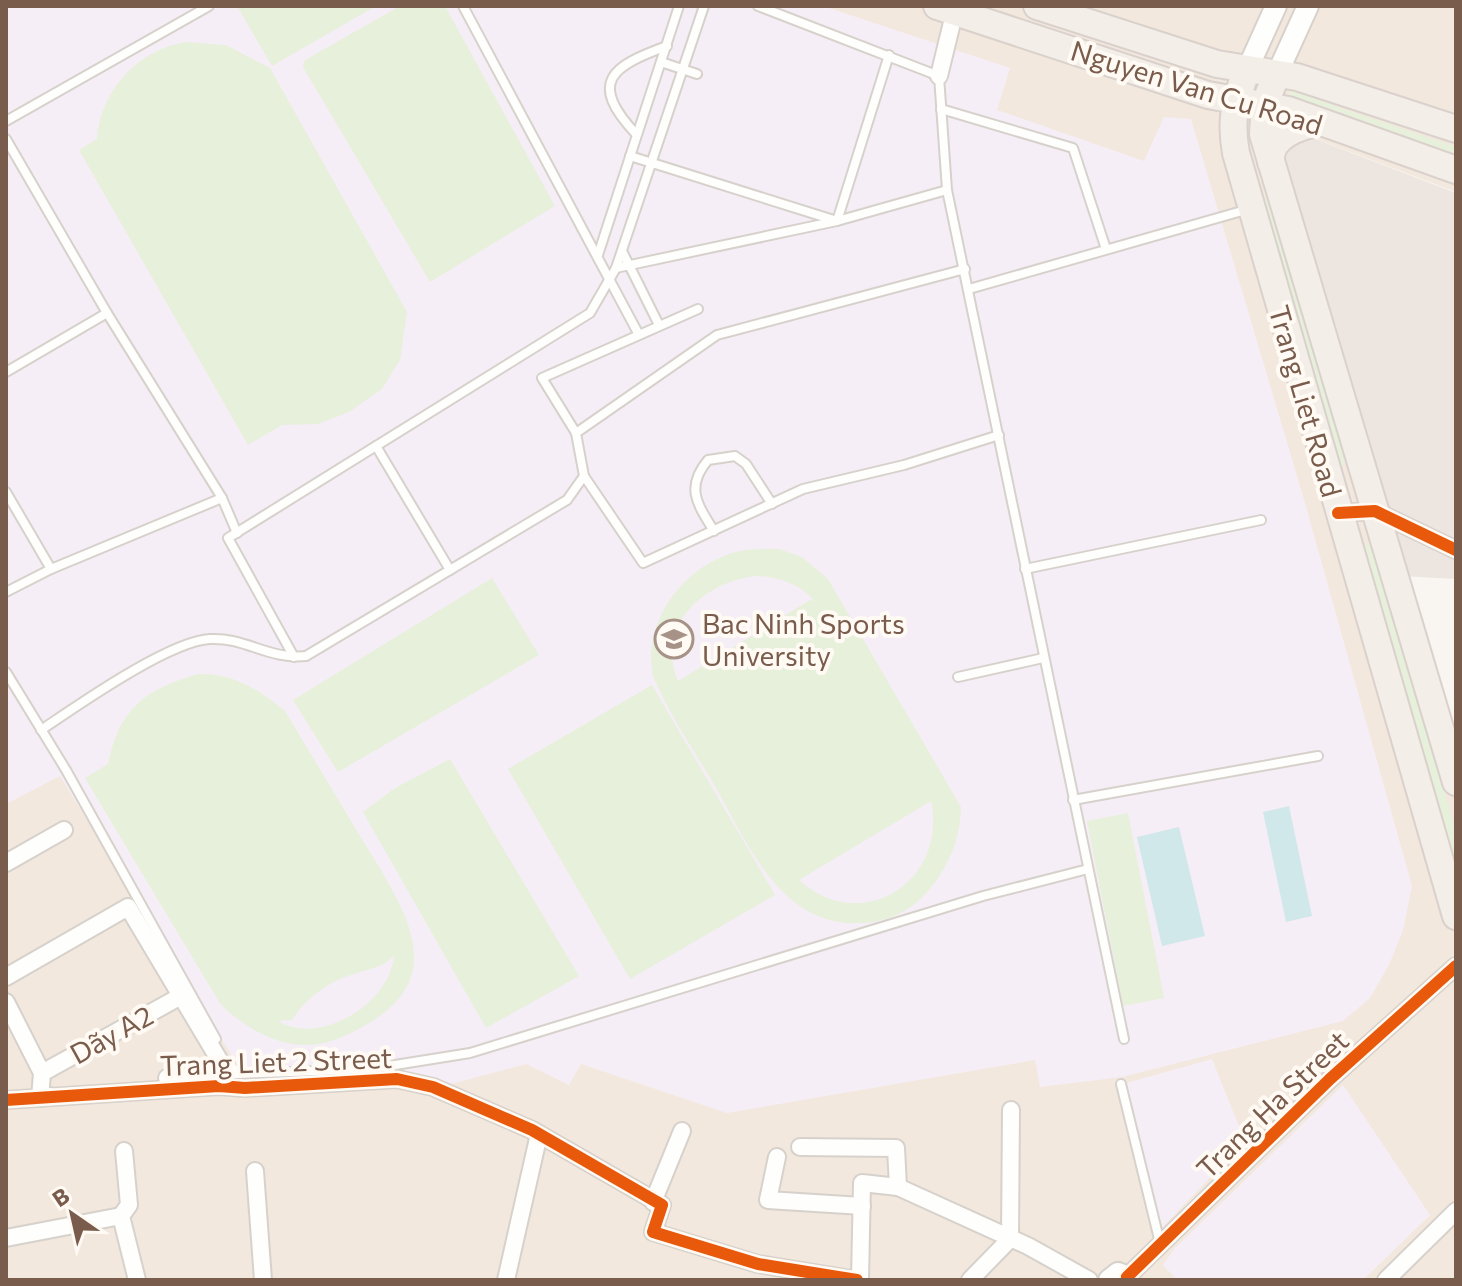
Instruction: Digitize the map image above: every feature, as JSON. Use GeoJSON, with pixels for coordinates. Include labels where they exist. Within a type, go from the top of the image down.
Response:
{"type":"FeatureCollection","features":[{"type":"Feature","properties":{"kind":"main road","name":"Nguyen Van Cu Road"},"geometry":{"type":"LineString","coordinates":[[1037,6],[1217,64],[1299,77],[1456,129]]}},
{"type":"Feature","properties":{"kind":"main road","name":"Nguyen Van Cu Road"},"geometry":{"type":"LineString","coordinates":[[949,8],[1207,94],[1265,103],[1456,170]]}},
{"type":"Feature","properties":{"kind":"main road","name":"Trang Liet Road"},"geometry":{"type":"LineString","coordinates":[[1247,70],[1235,98],[1233,135],[1250,208],[1456,916]]}},
{"type":"Feature","properties":{"kind":"main road","name":"Trang Liet Road"},"geometry":{"type":"LineString","coordinates":[[1277,74],[1265,103],[1263,134],[1456,782]]}},
{"type":"Feature","properties":{"kind":"main road"},"geometry":{"type":"LineString","coordinates":[[1271,162],[1272,149],[1279,140],[1299,127],[1319,123]]}},
{"type":"Feature","properties":{"kind":"street"},"geometry":{"type":"LineString","coordinates":[[1247,70],[1276,6]]}},
{"type":"Feature","properties":{"kind":"street"},"geometry":{"type":"LineString","coordinates":[[1277,74],[1308,6]]}},
{"type":"Feature","properties":{"kind":"street"},"geometry":{"type":"LineString","coordinates":[[939,76],[949,8]]}},
{"type":"Feature","properties":{"kind":"street"},"geometry":{"type":"LineString","coordinates":[[1338,513],[1375,511],[1456,550]]}},
{"type":"Feature","properties":{"kind":"street"},"geometry":{"type":"LineString","coordinates":[[6,863],[64,830]]}},
{"type":"Feature","properties":{"kind":"street"},"geometry":{"type":"LineString","coordinates":[[6,977],[128,907],[227,1073],[98,1086],[40,1098],[42,1073],[6,1002]]}},
{"type":"Feature","properties":{"kind":"street","name":"Trang Ha Street"},"geometry":{"type":"LineString","coordinates":[[1122,1279],[1161,1247],[1330,1079],[1456,966]]}},
{"type":"Feature","properties":{"kind":"street","name":"Dãy A2"},"geometry":{"type":"LineString","coordinates":[[42,1073],[181,996]]}},
{"type":"Feature","properties":{"kind":"street","name":"Trang Liet 2 Street"},"geometry":{"type":"LineString","coordinates":[[6,1100],[397,1079],[433,1087],[539,1134],[653,1202]]}},
{"type":"Feature","properties":{"kind":"street"},"geometry":{"type":"LineString","coordinates":[[970,1280],[1010,1239],[1011,1110]]}},
{"type":"Feature","properties":{"kind":"street"},"geometry":{"type":"LineString","coordinates":[[682,1131],[653,1202],[662,1205],[653,1232],[758,1264],[858,1280],[862,1183],[898,1187],[1089,1280]]}},
{"type":"Feature","properties":{"kind":"street"},"geometry":{"type":"LineString","coordinates":[[506,1280],[539,1134]]}},
{"type":"Feature","properties":{"kind":"street"},"geometry":{"type":"LineString","coordinates":[[800,1147],[896,1148],[898,1187]]}},
{"type":"Feature","properties":{"kind":"street"},"geometry":{"type":"LineString","coordinates":[[6,1238],[121,1216],[129,1205],[124,1151]]}},
{"type":"Feature","properties":{"kind":"street"},"geometry":{"type":"LineString","coordinates":[[777,1157],[768,1200],[862,1206]]}},
{"type":"Feature","properties":{"kind":"street"},"geometry":{"type":"LineString","coordinates":[[255,1171],[263,1280]]}},
{"type":"Feature","properties":{"kind":"street"},"geometry":{"type":"LineString","coordinates":[[1386,1280],[1456,1211]]}},
{"type":"Feature","properties":{"kind":"street"},"geometry":{"type":"LineString","coordinates":[[121,1216],[137,1280]]}},
{"type":"Feature","properties":{"kind":"lane"},"geometry":{"type":"LineString","coordinates":[[6,121],[209,6]]}},
{"type":"Feature","properties":{"kind":"lane"},"geometry":{"type":"LineString","coordinates":[[463,6],[638,333]]}},
{"type":"Feature","properties":{"kind":"lane"},"geometry":{"type":"LineString","coordinates":[[598,255],[679,6]]}},
{"type":"Feature","properties":{"kind":"lane"},"geometry":{"type":"LineString","coordinates":[[294,657],[228,538],[590,313],[616,268],[704,6]]}},
{"type":"Feature","properties":{"kind":"lane"},"geometry":{"type":"LineString","coordinates":[[758,6],[939,76],[947,190],[1124,1039]]}},
{"type":"Feature","properties":{"kind":"lane"},"geometry":{"type":"LineString","coordinates":[[636,134],[615,112],[610,98],[612,80],[625,62],[667,46]]}},
{"type":"Feature","properties":{"kind":"lane"},"geometry":{"type":"LineString","coordinates":[[837,221],[889,55]]}},
{"type":"Feature","properties":{"kind":"lane"},"geometry":{"type":"LineString","coordinates":[[661,62],[697,74]]}},
{"type":"Feature","properties":{"kind":"lane"},"geometry":{"type":"LineString","coordinates":[[941,109],[1073,148],[1106,249]]}},
{"type":"Feature","properties":{"kind":"lane"},"geometry":{"type":"LineString","coordinates":[[6,139],[107,313],[222,498],[237,533]]}},
{"type":"Feature","properties":{"kind":"lane"},"geometry":{"type":"LineString","coordinates":[[630,156],[837,221]]}},
{"type":"Feature","properties":{"kind":"lane"},"geometry":{"type":"LineString","coordinates":[[616,268],[837,221],[947,190]]}},
{"type":"Feature","properties":{"kind":"lane"},"geometry":{"type":"LineString","coordinates":[[969,289],[1250,208]]}},
{"type":"Feature","properties":{"kind":"lane"},"geometry":{"type":"LineString","coordinates":[[622,251],[659,325]]}},
{"type":"Feature","properties":{"kind":"lane"},"geometry":{"type":"LineString","coordinates":[[576,433],[717,335],[965,269]]}},
{"type":"Feature","properties":{"kind":"lane"},"geometry":{"type":"LineString","coordinates":[[698,309],[542,378],[576,433],[584,476],[643,563],[803,489],[904,465],[999,435]]}},
{"type":"Feature","properties":{"kind":"lane"},"geometry":{"type":"LineString","coordinates":[[6,372],[107,313]]}},
{"type":"Feature","properties":{"kind":"lane"},"geometry":{"type":"LineString","coordinates":[[376,446],[450,570]]}},
{"type":"Feature","properties":{"kind":"lane"},"geometry":{"type":"LineString","coordinates":[[714,531],[695,501],[693,489],[698,472],[708,460],[735,456],[746,464],[772,504]]}},
{"type":"Feature","properties":{"kind":"lane"},"geometry":{"type":"LineString","coordinates":[[41,730],[108,685],[185,646],[208,639],[237,641],[271,655],[306,656],[567,500],[584,476]]}},
{"type":"Feature","properties":{"kind":"lane"},"geometry":{"type":"LineString","coordinates":[[6,492],[51,569]]}},
{"type":"Feature","properties":{"kind":"lane"},"geometry":{"type":"LineString","coordinates":[[6,592],[51,569],[222,498]]}},
{"type":"Feature","properties":{"kind":"lane"},"geometry":{"type":"LineString","coordinates":[[1025,569],[1261,520]]}},
{"type":"Feature","properties":{"kind":"lane"},"geometry":{"type":"LineString","coordinates":[[958,677],[1043,658]]}},
{"type":"Feature","properties":{"kind":"lane"},"geometry":{"type":"LineString","coordinates":[[6,672],[236,1074],[370,1069],[470,1053],[983,896],[1088,869]]}},
{"type":"Feature","properties":{"kind":"lane"},"geometry":{"type":"LineString","coordinates":[[1073,800],[1318,756]]}},
{"type":"Feature","properties":{"kind":"lane"},"geometry":{"type":"LineString","coordinates":[[1121,1084],[1161,1247]]}},
{"type":"Feature","properties":{"kind":"shaded area","name":"Bac Ninh Sports University"},"geometry":{"type":"Polygon","coordinates":[[[6,6],[1456,6],[1456,192],[1306,135],[1281,158],[1456,750],[1456,1280],[6,1280],[6,6]]]}},
{"type":"Feature","properties":{"kind":"shaded area","name":"Bac Ninh Sports University"},"geometry":{"type":"Polygon","coordinates":[[[6,6],[823,6],[1010,68],[997,110],[1144,161],[1164,117],[1191,119],[1305,503],[1412,886],[1403,930],[1389,965],[1370,998],[1343,1021],[1122,1077],[1040,1087],[1035,1060],[727,1113],[581,1064],[569,1085],[526,1064],[444,1086],[399,1073],[242,1072],[60,776],[6,804],[6,6]]]}},
{"type":"Feature","properties":{"kind":"shaded area"},"geometry":{"type":"Polygon","coordinates":[[[1305,135],[1456,193],[1456,579],[1402,576],[1282,158],[1305,135]]]}},
{"type":"Feature","properties":{"kind":"shaded area"},"geometry":{"type":"Polygon","coordinates":[[[1212,1059],[1245,1141],[1160,1230],[1123,1084],[1212,1059]]]}},
{"type":"Feature","properties":{"kind":"shaded area"},"geometry":{"type":"Polygon","coordinates":[[[1343,1085],[1430,1215],[1363,1280],[1177,1280],[1163,1265],[1175,1248],[1343,1085]]]}},
{"type":"Feature","properties":{"kind":"green space"},"geometry":{"type":"Polygon","coordinates":[[[237,6],[376,6],[272,66],[237,6]]]}},
{"type":"Feature","properties":{"kind":"green space"},"geometry":{"type":"Polygon","coordinates":[[[400,6],[445,6],[555,206],[430,282],[303,67],[305,60],[400,6]]]}},
{"type":"Feature","properties":{"kind":"green space"},"geometry":{"type":"Polygon","coordinates":[[[185,42],[226,45],[270,68],[407,312],[400,360],[382,389],[349,412],[318,424],[282,425],[248,445],[79,150],[97,139],[105,105],[124,76],[152,54],[185,42]]]}},
{"type":"Feature","properties":{"kind":"green space"},"geometry":{"type":"Polygon","coordinates":[[[1291,91],[1456,147],[1456,154],[1288,97],[1291,91]]]}},
{"type":"Feature","properties":{"kind":"green space"},"geometry":{"type":"Polygon","coordinates":[[[1265,198],[1269,199],[1346,456],[1343,467],[1338,465],[1262,202],[1265,198]]]}},
{"type":"Feature","properties":{"kind":"green space"},"geometry":{"type":"Polygon","coordinates":[[[1365,544],[1371,546],[1380,574],[1456,831],[1456,867],[1369,575],[1365,544]]]}},
{"type":"Feature","properties":{"kind":"green space"},"geometry":{"type":"Polygon","coordinates":[[[779,549],[802,557],[828,579],[961,807],[958,834],[942,872],[916,903],[889,918],[859,923],[831,920],[807,911],[787,895],[753,854],[653,676],[653,637],[668,602],[681,586],[711,562],[729,554],[779,549]],[[757,576],[720,586],[689,609],[673,641],[672,660],[678,681],[810,600],[814,601],[788,582],[757,576]],[[931,801],[799,880],[823,896],[849,903],[873,901],[895,892],[913,876],[926,855],[933,830],[931,801]]]}},
{"type":"Feature","properties":{"kind":"green space"},"geometry":{"type":"Polygon","coordinates":[[[492,578],[539,655],[338,772],[293,700],[492,578]]]}},
{"type":"Feature","properties":{"kind":"green space"},"geometry":{"type":"Polygon","coordinates":[[[198,674],[234,679],[255,689],[285,711],[379,866],[408,923],[414,950],[412,974],[400,997],[375,1019],[337,1039],[306,1045],[275,1039],[246,1025],[221,1005],[85,778],[108,764],[119,729],[137,704],[179,680],[198,674]],[[394,955],[380,965],[334,982],[310,999],[292,1020],[278,1021],[295,1028],[313,1028],[351,1016],[381,989],[390,973],[394,955]]]}},
{"type":"Feature","properties":{"kind":"green space"},"geometry":{"type":"Polygon","coordinates":[[[652,685],[775,895],[630,979],[508,769],[652,685]]]}},
{"type":"Feature","properties":{"kind":"green space"},"geometry":{"type":"Polygon","coordinates":[[[450,759],[579,976],[486,1028],[363,812],[395,788],[450,759]]]}},
{"type":"Feature","properties":{"kind":"green space"},"geometry":{"type":"Polygon","coordinates":[[[1128,813],[1164,998],[1123,1006],[1087,821],[1128,813]]]}},
{"type":"Feature","properties":{"kind":"water"},"geometry":{"type":"Polygon","coordinates":[[[1289,806],[1312,916],[1286,922],[1263,812],[1289,806]]]}},
{"type":"Feature","properties":{"kind":"water"},"geometry":{"type":"Polygon","coordinates":[[[1179,827],[1205,936],[1162,946],[1137,837],[1179,827]]]}},
{"type":"Feature","properties":{"kind":"cycle path"},"geometry":{"type":"LineString","coordinates":[[1338,513],[1375,511],[1456,550]]}},
{"type":"Feature","properties":{"kind":"cycle path"},"geometry":{"type":"LineString","coordinates":[[1129,1280],[1127,1277],[1330,1079],[1456,966]]}},
{"type":"Feature","properties":{"kind":"cycle path"},"geometry":{"type":"LineString","coordinates":[[6,1100],[219,1086],[245,1088],[397,1079],[433,1087],[532,1130],[662,1205],[653,1232],[758,1264],[857,1280]]}},
{"type":"Feature","properties":{"kind":"place","name":"Bac Ninh Sports University"},"geometry":{"type":"Point","coordinates":[674,639]}}]}
